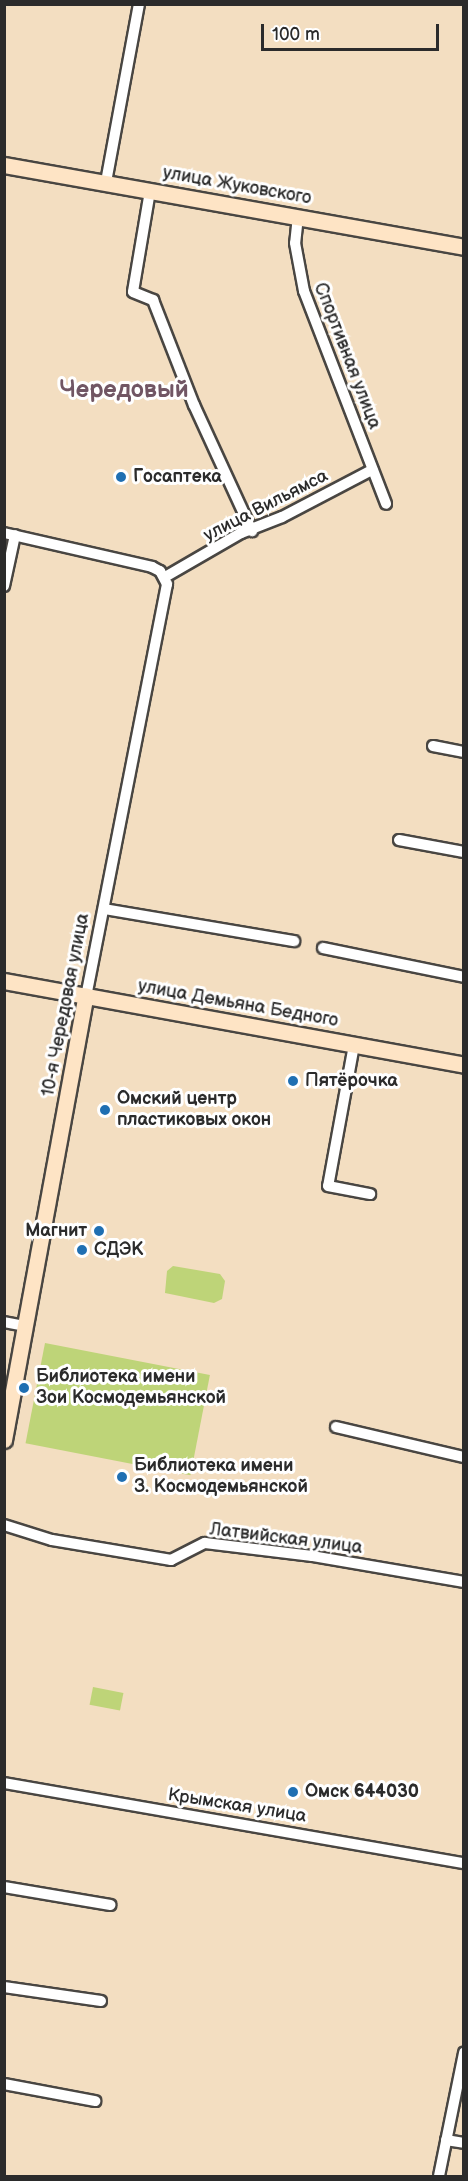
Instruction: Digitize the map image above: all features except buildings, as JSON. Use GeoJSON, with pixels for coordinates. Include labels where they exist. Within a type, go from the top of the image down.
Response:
{"type":"FeatureCollection","features":[{"type":"Feature","properties":{"kind":"street"},"geometry":{"type":"LineString","coordinates":[[106,182],[139,4]]}},
{"type":"Feature","properties":{"kind":"street","name":"улица Жуковского"},"geometry":{"type":"LineString","coordinates":[[4,165],[464,247]]}},
{"type":"Feature","properties":{"kind":"street"},"geometry":{"type":"LineString","coordinates":[[150,191],[133,292],[153,300],[194,405],[252,531]]}},
{"type":"Feature","properties":{"kind":"street","name":"Спортивная улица"},"geometry":{"type":"LineString","coordinates":[[298,216],[295,243],[304,291],[386,504]]}},
{"type":"Feature","properties":{"kind":"street","name":"улица Вильямса"},"geometry":{"type":"LineString","coordinates":[[165,577],[241,533],[252,531],[372,470]]}},
{"type":"Feature","properties":{"kind":"street"},"geometry":{"type":"LineString","coordinates":[[4,586],[10,534],[152,567],[165,577]]}},
{"type":"Feature","properties":{"kind":"street","name":"10-я Чередовая улица"},"geometry":{"type":"LineString","coordinates":[[4,1440],[86,995],[166,595],[165,577]]}},
{"type":"Feature","properties":{"kind":"street"},"geometry":{"type":"LineString","coordinates":[[433,747],[464,752]]}},
{"type":"Feature","properties":{"kind":"street"},"geometry":{"type":"LineString","coordinates":[[399,840],[464,852]]}},
{"type":"Feature","properties":{"kind":"street"},"geometry":{"type":"LineString","coordinates":[[104,909],[294,941]]}},
{"type":"Feature","properties":{"kind":"street"},"geometry":{"type":"LineString","coordinates":[[323,948],[464,977]]}},
{"type":"Feature","properties":{"kind":"street","name":"улица Демьяна Бедного"},"geometry":{"type":"LineString","coordinates":[[4,981],[464,1065]]}},
{"type":"Feature","properties":{"kind":"street"},"geometry":{"type":"LineString","coordinates":[[354,1045],[328,1186],[370,1194]]}},
{"type":"Feature","properties":{"kind":"street"},"geometry":{"type":"LineString","coordinates":[[4,1322],[25,1326]]}},
{"type":"Feature","properties":{"kind":"street"},"geometry":{"type":"LineString","coordinates":[[336,1427],[464,1457]]}},
{"type":"Feature","properties":{"kind":"street","name":"Латвийская улица"},"geometry":{"type":"LineString","coordinates":[[4,1525],[52,1540],[171,1560],[205,1543],[312,1556],[464,1582]]}},
{"type":"Feature","properties":{"kind":"street","name":"Крымская улица"},"geometry":{"type":"LineString","coordinates":[[4,1783],[464,1863]]}},
{"type":"Feature","properties":{"kind":"street"},"geometry":{"type":"LineString","coordinates":[[4,1887],[110,1905]]}},
{"type":"Feature","properties":{"kind":"street"},"geometry":{"type":"LineString","coordinates":[[4,1987],[101,2001]]}},
{"type":"Feature","properties":{"kind":"street"},"geometry":{"type":"LineString","coordinates":[[439,2176],[464,2053]]}},
{"type":"Feature","properties":{"kind":"street"},"geometry":{"type":"LineString","coordinates":[[4,2084],[95,2101]]}},
{"type":"Feature","properties":{"kind":"street"},"geometry":{"type":"LineString","coordinates":[[446,2140],[464,2143]]}},
{"type":"Feature","properties":{"kind":"green space"},"geometry":{"type":"Polygon","coordinates":[[[173,1266],[220,1274],[225,1281],[222,1299],[214,1303],[165,1293],[167,1271],[173,1266]]]}},
{"type":"Feature","properties":{"kind":"green space"},"geometry":{"type":"Polygon","coordinates":[[[45,1343],[210,1375],[190,1475],[26,1443],[45,1343]]]}},
{"type":"Feature","properties":{"kind":"green space"},"geometry":{"type":"Polygon","coordinates":[[[93,1687],[123,1693],[120,1711],[90,1705],[93,1687]]]}},
{"type":"Feature","properties":{"kind":"place","name":"Госаптека"},"geometry":{"type":"Point","coordinates":[121,477]}},
{"type":"Feature","properties":{"kind":"place","name":"Пятёрочка"},"geometry":{"type":"Point","coordinates":[293,1081]}},
{"type":"Feature","properties":{"kind":"place","name":"Омский центр пластиковых окон"},"geometry":{"type":"Point","coordinates":[105,1110]}},
{"type":"Feature","properties":{"kind":"place","name":"Магнит"},"geometry":{"type":"Point","coordinates":[99,1231]}},
{"type":"Feature","properties":{"kind":"place","name":"СДЭК"},"geometry":{"type":"Point","coordinates":[82,1250]}},
{"type":"Feature","properties":{"kind":"place","name":"Библиотека имени Зои Космодемьянской"},"geometry":{"type":"Point","coordinates":[24,1388]}},
{"type":"Feature","properties":{"kind":"place","name":"Библиотека имени З. Космодемьянской"},"geometry":{"type":"Point","coordinates":[122,1477]}},
{"type":"Feature","properties":{"kind":"place","name":"Омск 644030"},"geometry":{"type":"Point","coordinates":[293,1792]}},
{"type":"Feature","properties":{"kind":"district","name":"Чередовый"},"geometry":{"type":"Point","coordinates":[124,390]}}]}
